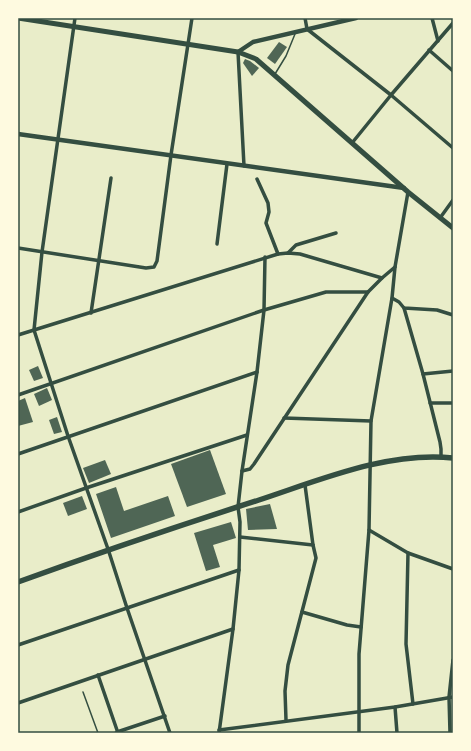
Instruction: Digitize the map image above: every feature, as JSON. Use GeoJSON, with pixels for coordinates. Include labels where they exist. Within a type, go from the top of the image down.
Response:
{"type":"FeatureCollection","features":[{"type":"Feature","properties":{"kind":"main road"},"geometry":{"type":"LineString","coordinates":[[18,18],[238,52],[256,59],[406,190],[453,228]]}},
{"type":"Feature","properties":{"kind":"main road"},"geometry":{"type":"LineString","coordinates":[[18,582],[108,549],[238,506],[370,466],[400,460],[441,457],[453,458]]}},
{"type":"Feature","properties":{"kind":"street"},"geometry":{"type":"LineString","coordinates":[[75,18],[42,252],[34,330],[50,384],[170,733]]}},
{"type":"Feature","properties":{"kind":"street"},"geometry":{"type":"LineString","coordinates":[[18,248],[146,268],[154,267],[192,18]]}},
{"type":"Feature","properties":{"kind":"street"},"geometry":{"type":"LineString","coordinates":[[305,18],[307,29],[391,95],[453,148]]}},
{"type":"Feature","properties":{"kind":"street"},"geometry":{"type":"LineString","coordinates":[[244,166],[238,52],[253,42],[356,18]]}},
{"type":"Feature","properties":{"kind":"street"},"geometry":{"type":"LineString","coordinates":[[432,18],[438,41]]}},
{"type":"Feature","properties":{"kind":"street"},"geometry":{"type":"LineString","coordinates":[[352,143],[453,23]]}},
{"type":"Feature","properties":{"kind":"street"},"geometry":{"type":"LineString","coordinates":[[429,50],[453,70]]}},
{"type":"Feature","properties":{"kind":"street"},"geometry":{"type":"LineString","coordinates":[[18,134],[406,190],[392,298],[371,421],[369,530],[359,654],[359,733]]}},
{"type":"Feature","properties":{"kind":"street"},"geometry":{"type":"LineString","coordinates":[[217,244],[227,164]]}},
{"type":"Feature","properties":{"kind":"street"},"geometry":{"type":"LineString","coordinates":[[91,313],[111,178]]}},
{"type":"Feature","properties":{"kind":"street"},"geometry":{"type":"LineString","coordinates":[[257,179],[268,203],[269,212],[266,223],[278,254]]}},
{"type":"Feature","properties":{"kind":"street"},"geometry":{"type":"LineString","coordinates":[[440,218],[453,200]]}},
{"type":"Feature","properties":{"kind":"street"},"geometry":{"type":"LineString","coordinates":[[288,253],[296,245],[336,233]]}},
{"type":"Feature","properties":{"kind":"street"},"geometry":{"type":"LineString","coordinates":[[18,335],[278,254],[300,254],[382,278]]}},
{"type":"Feature","properties":{"kind":"street"},"geometry":{"type":"LineString","coordinates":[[265,257],[264,310],[257,372],[238,506],[240,522],[239,570],[233,629],[219,731],[286,720],[394,707],[451,697]]}},
{"type":"Feature","properties":{"kind":"street"},"geometry":{"type":"LineString","coordinates":[[242,471],[250,469],[254,464],[368,292],[395,267]]}},
{"type":"Feature","properties":{"kind":"street"},"geometry":{"type":"LineString","coordinates":[[18,395],[264,310],[326,292],[368,292]]}},
{"type":"Feature","properties":{"kind":"street"},"geometry":{"type":"LineString","coordinates":[[392,298],[404,308],[423,374],[441,449],[441,457]]}},
{"type":"Feature","properties":{"kind":"street"},"geometry":{"type":"LineString","coordinates":[[404,308],[437,310],[453,315]]}},
{"type":"Feature","properties":{"kind":"street"},"geometry":{"type":"LineString","coordinates":[[423,374],[453,371]]}},
{"type":"Feature","properties":{"kind":"street"},"geometry":{"type":"LineString","coordinates":[[18,454],[257,372]]}},
{"type":"Feature","properties":{"kind":"street"},"geometry":{"type":"LineString","coordinates":[[430,403],[453,403]]}},
{"type":"Feature","properties":{"kind":"street"},"geometry":{"type":"LineString","coordinates":[[284,418],[371,421]]}},
{"type":"Feature","properties":{"kind":"street"},"geometry":{"type":"LineString","coordinates":[[18,512],[247,435]]}},
{"type":"Feature","properties":{"kind":"street"},"geometry":{"type":"LineString","coordinates":[[286,720],[288,665],[316,558],[313,545],[306,485]]}},
{"type":"Feature","properties":{"kind":"street"},"geometry":{"type":"LineString","coordinates":[[369,530],[408,553],[453,569]]}},
{"type":"Feature","properties":{"kind":"street"},"geometry":{"type":"LineString","coordinates":[[240,538],[313,545]]}},
{"type":"Feature","properties":{"kind":"street"},"geometry":{"type":"LineString","coordinates":[[408,553],[406,644],[413,704]]}},
{"type":"Feature","properties":{"kind":"street"},"geometry":{"type":"LineString","coordinates":[[18,645],[239,570]]}},
{"type":"Feature","properties":{"kind":"street"},"geometry":{"type":"LineString","coordinates":[[302,612],[343,624],[361,627]]}},
{"type":"Feature","properties":{"kind":"street"},"geometry":{"type":"LineString","coordinates":[[18,703],[233,629]]}},
{"type":"Feature","properties":{"kind":"street"},"geometry":{"type":"LineString","coordinates":[[450,733],[453,660]]}},
{"type":"Feature","properties":{"kind":"street"},"geometry":{"type":"LineString","coordinates":[[98,675],[116,733],[165,716]]}},
{"type":"Feature","properties":{"kind":"street"},"geometry":{"type":"LineString","coordinates":[[394,707],[397,733]]}},
{"type":"Feature","properties":{"kind":"lane"},"geometry":{"type":"LineString","coordinates":[[274,75],[286,56],[296,32]]}},
{"type":"Feature","properties":{"kind":"lane"},"geometry":{"type":"LineString","coordinates":[[83,692],[98,733]]}},
{"type":"Feature","properties":{"kind":"building"},"geometry":{"type":"Polygon","coordinates":[[[279,42],[287,47],[275,64],[267,58],[279,42]]]}},
{"type":"Feature","properties":{"kind":"building"},"geometry":{"type":"Polygon","coordinates":[[[245,59],[259,68],[252,76],[243,63],[245,59]]]}},
{"type":"Feature","properties":{"kind":"building"},"geometry":{"type":"Polygon","coordinates":[[[38,366],[43,378],[34,381],[29,370],[38,366]]]}},
{"type":"Feature","properties":{"kind":"building"},"geometry":{"type":"Polygon","coordinates":[[[47,388],[52,400],[39,406],[34,394],[47,388]]]}},
{"type":"Feature","properties":{"kind":"building"},"geometry":{"type":"Polygon","coordinates":[[[25,398],[33,422],[18,426],[18,401],[25,398]]]}},
{"type":"Feature","properties":{"kind":"building"},"geometry":{"type":"Polygon","coordinates":[[[57,417],[62,432],[54,434],[49,420],[57,417]]]}},
{"type":"Feature","properties":{"kind":"building"},"geometry":{"type":"Polygon","coordinates":[[[210,450],[226,494],[187,507],[171,464],[210,450]]]}},
{"type":"Feature","properties":{"kind":"building"},"geometry":{"type":"Polygon","coordinates":[[[105,460],[111,474],[89,483],[83,468],[105,460]]]}},
{"type":"Feature","properties":{"kind":"building"},"geometry":{"type":"Polygon","coordinates":[[[116,487],[124,511],[168,496],[175,516],[111,538],[96,494],[116,487]]]}},
{"type":"Feature","properties":{"kind":"building"},"geometry":{"type":"Polygon","coordinates":[[[82,496],[87,509],[68,516],[63,503],[82,496]]]}},
{"type":"Feature","properties":{"kind":"building"},"geometry":{"type":"Polygon","coordinates":[[[270,504],[277,529],[248,530],[246,509],[270,504]]]}},
{"type":"Feature","properties":{"kind":"building"},"geometry":{"type":"Polygon","coordinates":[[[231,522],[236,538],[213,545],[220,567],[206,571],[194,533],[231,522]]]}}]}
